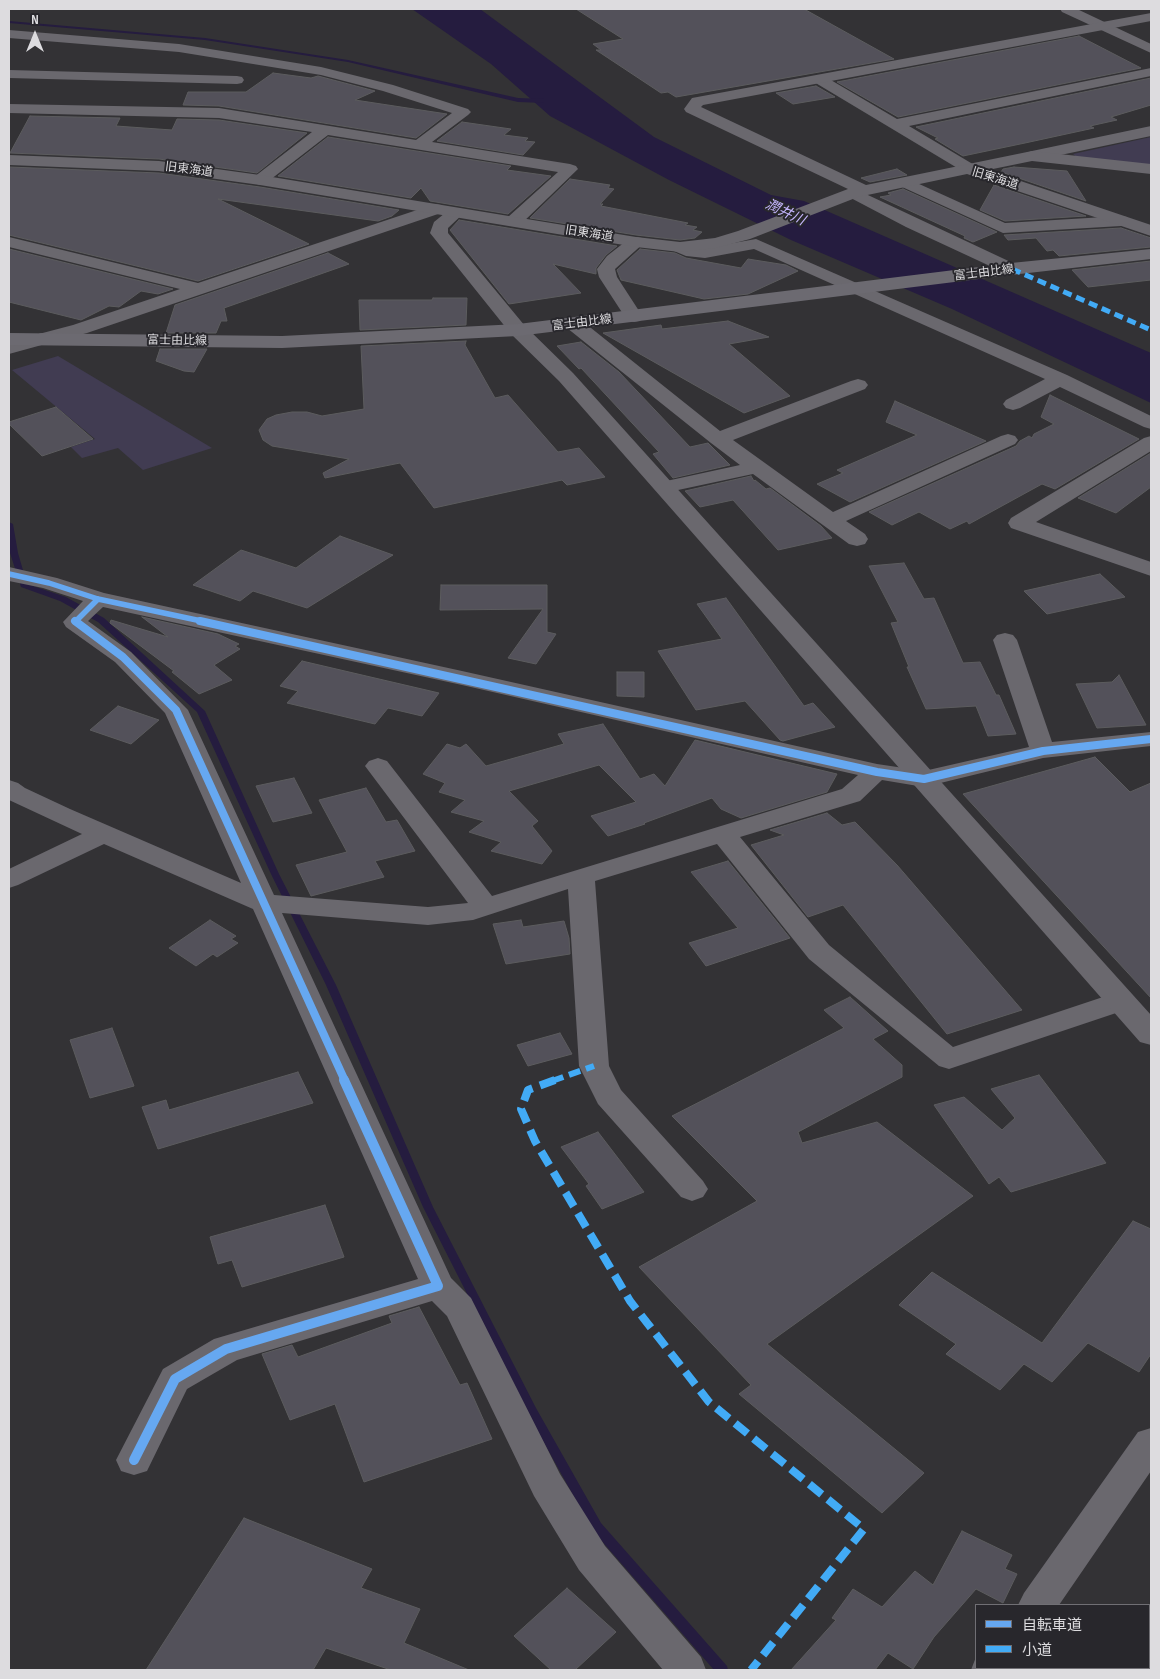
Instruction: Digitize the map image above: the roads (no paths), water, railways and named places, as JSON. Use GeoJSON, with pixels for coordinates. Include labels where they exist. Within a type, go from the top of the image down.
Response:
{"type":"FeatureCollection","features":[{"type":"Feature","properties":{"kind":"main road","name":"富士由比線"},"geometry":{"type":"LineString","coordinates":[[9,338],[282,342],[518,330],[1151,254]]}},
{"type":"Feature","properties":{"kind":"street"},"geometry":{"type":"LineString","coordinates":[[1067,9],[1151,49]]}},
{"type":"Feature","properties":{"kind":"street"},"geometry":{"type":"LineString","coordinates":[[1007,270],[912,223],[858,192],[692,109],[698,101],[1151,17]]}},
{"type":"Feature","properties":{"kind":"street"},"geometry":{"type":"LineString","coordinates":[[9,34],[179,48],[321,71],[388,88],[462,112],[419,145]]}},
{"type":"Feature","properties":{"kind":"street"},"geometry":{"type":"LineString","coordinates":[[219,113],[247,59]]}},
{"type":"Feature","properties":{"kind":"street"},"geometry":{"type":"LineString","coordinates":[[896,124],[1151,72]]}},
{"type":"Feature","properties":{"kind":"street"},"geometry":{"type":"LineString","coordinates":[[9,74],[237,80]]}},
{"type":"Feature","properties":{"kind":"street"},"geometry":{"type":"LineString","coordinates":[[819,79],[970,169],[1151,131]]}},
{"type":"Feature","properties":{"kind":"street"},"geometry":{"type":"LineString","coordinates":[[14,113],[219,113],[570,169],[514,221]]}},
{"type":"Feature","properties":{"kind":"street"},"geometry":{"type":"LineString","coordinates":[[260,180],[325,130]]}},
{"type":"Feature","properties":{"kind":"street"},"geometry":{"type":"LineString","coordinates":[[1032,156],[1151,169]]}},
{"type":"Feature","properties":{"kind":"street","name":"旧東海道"},"geometry":{"type":"LineString","coordinates":[[9,160],[120,163],[260,180],[636,242],[680,247],[716,243],[744,235],[858,192],[970,169],[1151,231]]}},
{"type":"Feature","properties":{"kind":"street"},"geometry":{"type":"LineString","coordinates":[[906,183],[1003,228],[1121,221]]}},
{"type":"Feature","properties":{"kind":"street"},"geometry":{"type":"LineString","coordinates":[[9,348],[80,329],[435,209]]}},
{"type":"Feature","properties":{"kind":"street"},"geometry":{"type":"LineString","coordinates":[[456,213],[440,226],[439,233],[518,330],[566,377],[1151,1034]]}},
{"type":"Feature","properties":{"kind":"street"},"geometry":{"type":"LineString","coordinates":[[9,242],[202,289]]}},
{"type":"Feature","properties":{"kind":"street"},"geometry":{"type":"LineString","coordinates":[[634,317],[608,277],[606,269],[613,260],[636,242]]}},
{"type":"Feature","properties":{"kind":"street"},"geometry":{"type":"LineString","coordinates":[[680,247],[692,252],[705,253],[756,244],[864,288],[1151,423]]}},
{"type":"Feature","properties":{"kind":"street"},"geometry":{"type":"LineString","coordinates":[[574,324],[718,439],[857,539]]}},
{"type":"Feature","properties":{"kind":"street"},"geometry":{"type":"LineString","coordinates":[[1013,404],[1060,379]]}},
{"type":"Feature","properties":{"kind":"street"},"geometry":{"type":"LineString","coordinates":[[718,439],[858,385]]}},
{"type":"Feature","properties":{"kind":"street"},"geometry":{"type":"LineString","coordinates":[[1128,412],[1127,416],[1151,435]]}},
{"type":"Feature","properties":{"kind":"street"},"geometry":{"type":"LineString","coordinates":[[832,520],[1008,440]]}},
{"type":"Feature","properties":{"kind":"street"},"geometry":{"type":"LineString","coordinates":[[1151,442],[1019,523],[1151,569]]}},
{"type":"Feature","properties":{"kind":"street"},"geometry":{"type":"LineString","coordinates":[[664,488],[758,467]]}},
{"type":"Feature","properties":{"kind":"street"},"geometry":{"type":"LineString","coordinates":[[9,574],[49,583],[98,599],[472,680],[877,772],[924,779],[1044,751],[1151,739]]}},
{"type":"Feature","properties":{"kind":"street"},"geometry":{"type":"LineString","coordinates":[[98,599],[74,622],[123,657],[176,710],[438,1286],[460,1307],[547,1485],[592,1558],[687,1670]]}},
{"type":"Feature","properties":{"kind":"street"},"geometry":{"type":"LineString","coordinates":[[1005,640],[1044,751]]}},
{"type":"Feature","properties":{"kind":"street"},"geometry":{"type":"LineString","coordinates":[[378,766],[486,907]]}},
{"type":"Feature","properties":{"kind":"street"},"geometry":{"type":"LineString","coordinates":[[9,788],[25,798],[264,903],[428,916],[473,911],[581,876],[851,795],[877,772]]}},
{"type":"Feature","properties":{"kind":"street"},"geometry":{"type":"LineString","coordinates":[[9,879],[105,833]]}},
{"type":"Feature","properties":{"kind":"street"},"geometry":{"type":"LineString","coordinates":[[724,834],[819,952],[949,1059],[1121,1001]]}},
{"type":"Feature","properties":{"kind":"street"},"geometry":{"type":"LineString","coordinates":[[581,876],[594,1066],[609,1096],[692,1189]]}},
{"type":"Feature","properties":{"kind":"street"},"geometry":{"type":"LineString","coordinates":[[134,1460],[175,1379],[226,1349],[438,1286]]}},
{"type":"Feature","properties":{"kind":"street"},"geometry":{"type":"LineString","coordinates":[[1038,1604],[1151,1443]]}},
{"type":"Feature","properties":{"kind":"water","name":"潤井川"},"geometry":{"type":"Polygon","coordinates":[[[412,9],[480,9],[654,137],[771,195],[804,201],[1151,353],[1151,403],[952,309],[791,240],[669,180],[550,116],[491,64],[412,9]]]}},
{"type":"Feature","properties":{"kind":"waterway"},"geometry":{"type":"LineString","coordinates":[[9,22],[205,39],[348,61],[518,100],[544,101]]}},
{"type":"Feature","properties":{"kind":"waterway"},"geometry":{"type":"LineString","coordinates":[[9,524],[14,553],[24,585],[63,599],[101,620],[201,711],[275,874],[331,985],[428,1207],[532,1411],[597,1527],[722,1670]]}}]}
